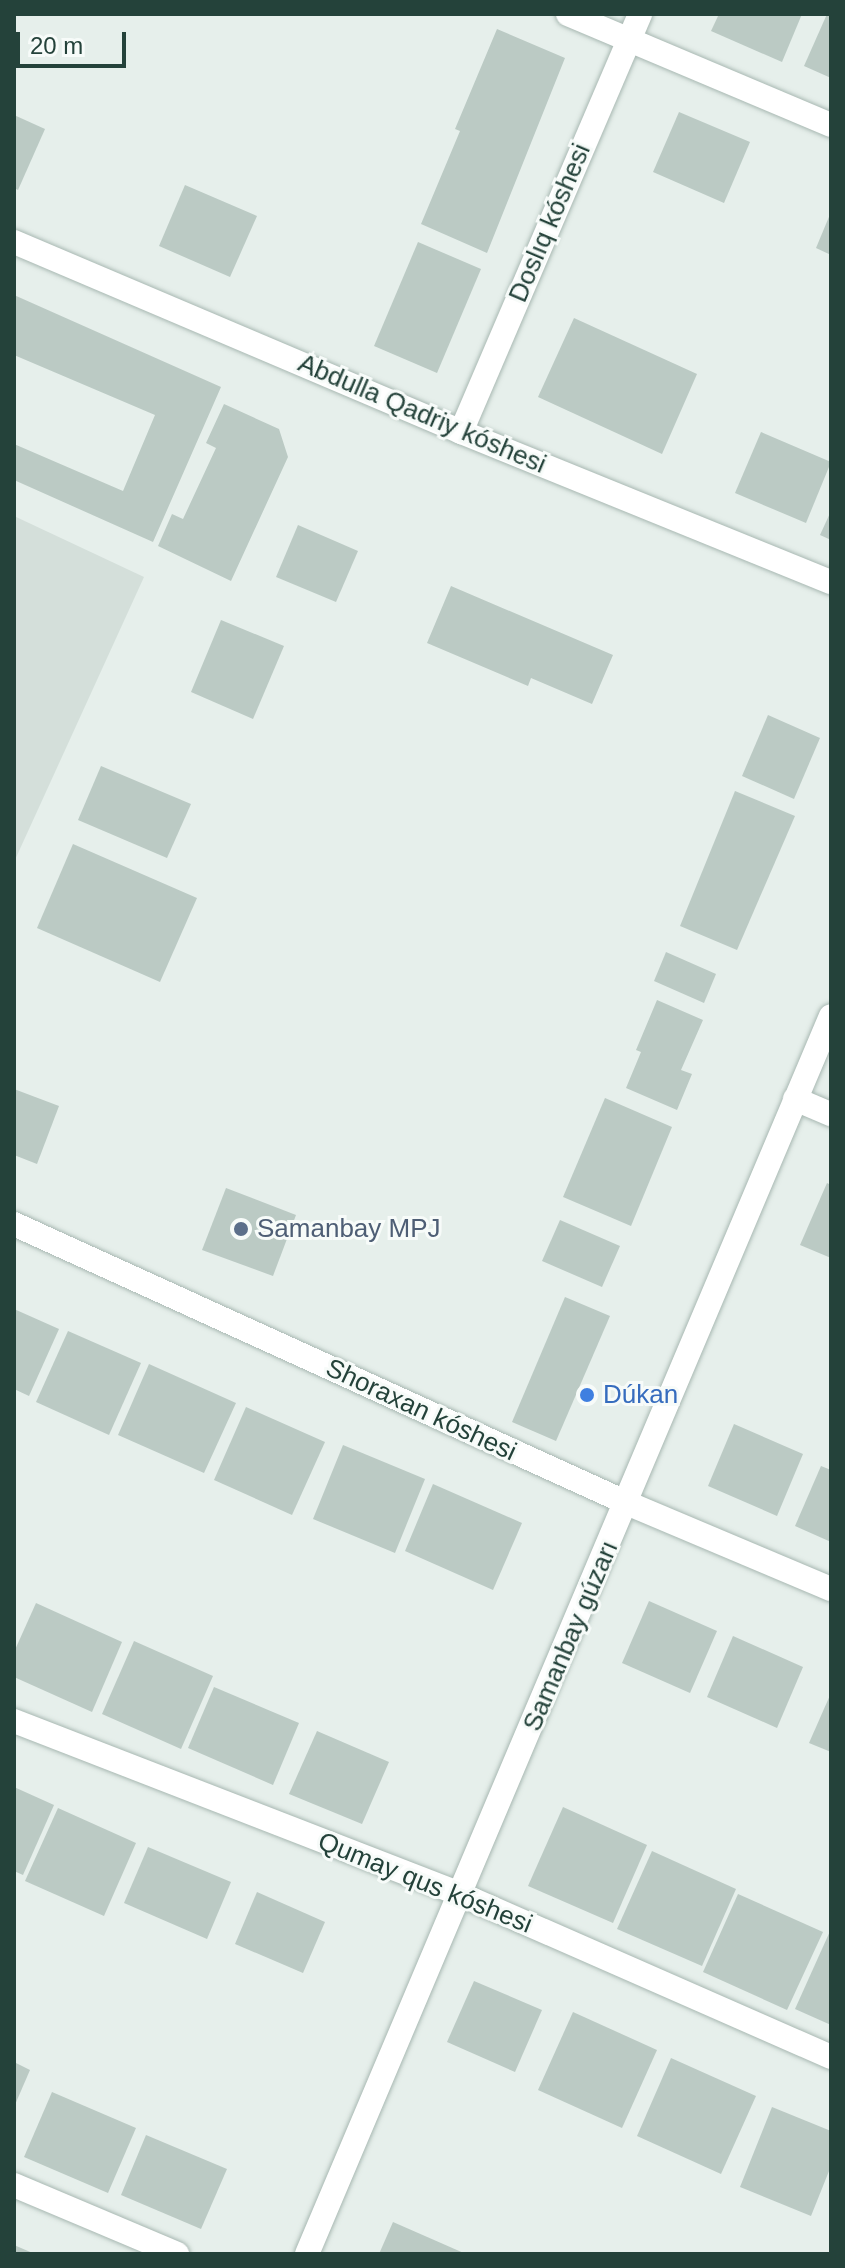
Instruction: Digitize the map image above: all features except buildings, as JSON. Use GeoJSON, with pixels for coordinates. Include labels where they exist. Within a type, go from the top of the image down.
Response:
{"type":"FeatureCollection","features":[{"type":"Feature","properties":{"kind":"street"},"geometry":{"type":"LineString","coordinates":[[568,14],[831,125]]}},
{"type":"Feature","properties":{"kind":"street","name":"Doslıq kóshesi"},"geometry":{"type":"LineString","coordinates":[[461,432],[640,14]]}},
{"type":"Feature","properties":{"kind":"street","name":"Abdulla Qadriy kóshesi"},"geometry":{"type":"LineString","coordinates":[[14,242],[461,432],[831,582]]}},
{"type":"Feature","properties":{"kind":"street","name":"Samanbay gúzarı"},"geometry":{"type":"LineString","coordinates":[[307,2254],[462,1895],[831,1016]]}},
{"type":"Feature","properties":{"kind":"street"},"geometry":{"type":"LineString","coordinates":[[795,1099],[831,1114]]}},
{"type":"Feature","properties":{"kind":"street","name":"Shoraxan kóshesi"},"geometry":{"type":"LineString","coordinates":[[14,1224],[627,1503],[831,1589]]}},
{"type":"Feature","properties":{"kind":"street","name":"Qumay qus kóshesi"},"geometry":{"type":"LineString","coordinates":[[14,1721],[462,1895],[831,2057]]}},
{"type":"Feature","properties":{"kind":"street"},"geometry":{"type":"LineString","coordinates":[[14,2185],[177,2254]]}},
{"type":"Feature","properties":{"kind":"shaded area"},"geometry":{"type":"Polygon","coordinates":[[[14,516],[144,577],[14,862],[14,516]]]}},
{"type":"Feature","properties":{"kind":"place","name":"Samanbay MPJ"},"geometry":{"type":"Point","coordinates":[241,1229]}},
{"type":"Feature","properties":{"kind":"place","name":"Dúkan"},"geometry":{"type":"Point","coordinates":[587,1395]}}]}
